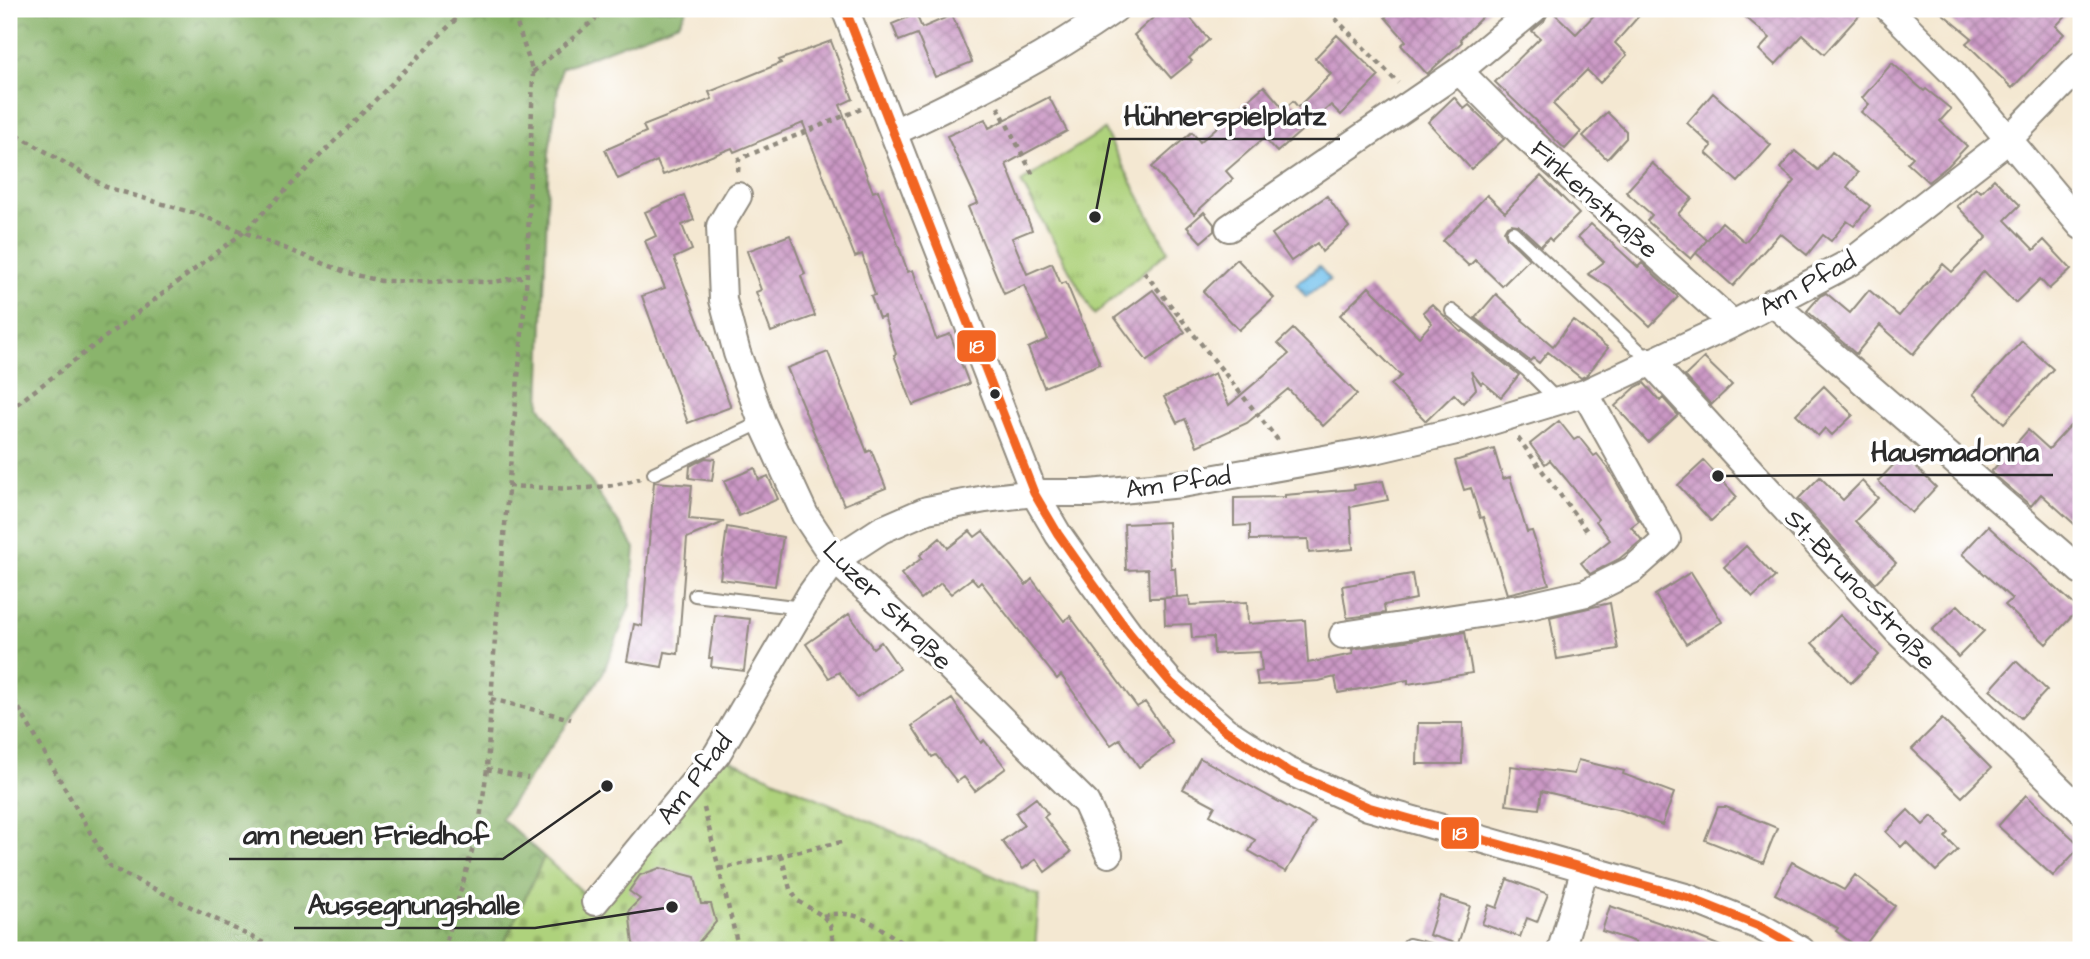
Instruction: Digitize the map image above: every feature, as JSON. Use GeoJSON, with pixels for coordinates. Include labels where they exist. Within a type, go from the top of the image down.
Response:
{"type":"FeatureCollection","features":[{"type":"Feature","properties":{"kind":"street"},"geometry":{"type":"LineString","coordinates":[[845,9],[1034,493],[1058,534],[1130,634],[1171,683],[1225,730],[1286,770],[1368,807],[1689,898],[1759,926],[1801,950]]}},
{"type":"Feature","properties":{"kind":"street"},"geometry":{"type":"LineString","coordinates":[[894,132],[988,88],[1076,36],[1115,9]]}},
{"type":"Feature","properties":{"kind":"street"},"geometry":{"type":"LineString","coordinates":[[1229,228],[1458,71],[1534,9]]}},
{"type":"Feature","properties":{"kind":"street"},"geometry":{"type":"LineString","coordinates":[[1889,9],[1953,73],[2081,226]]}},
{"type":"Feature","properties":{"kind":"street","name":"Am Pfad"},"geometry":{"type":"LineString","coordinates":[[595,902],[717,754],[802,608],[835,560],[881,530],[927,510],[985,499],[1034,493],[1090,493],[1182,484],[1375,450],[1503,418],[1585,393],[1733,324],[1851,262],[2008,140],[2081,65]]}},
{"type":"Feature","properties":{"kind":"street","name":"Finkenstraße"},"geometry":{"type":"LineString","coordinates":[[1458,71],[1518,130],[1733,324]]}},
{"type":"Feature","properties":{"kind":"street","name":"Luzer Straße"},"geometry":{"type":"LineString","coordinates":[[738,196],[720,226],[723,300],[737,353],[762,422],[805,515],[835,560],[940,658],[1086,803],[1109,853]]}},
{"type":"Feature","properties":{"kind":"street"},"geometry":{"type":"LineString","coordinates":[[1772,302],[2081,571]]}},
{"type":"Feature","properties":{"kind":"street","name":"St.-Bruno-Straße"},"geometry":{"type":"LineString","coordinates":[[1650,361],[1898,632],[2081,810]]}},
{"type":"Feature","properties":{"kind":"street"},"geometry":{"type":"LineString","coordinates":[[1343,635],[1499,611],[1586,593],[1632,570],[1667,539],[1585,393]]}},
{"type":"Feature","properties":{"kind":"street"},"geometry":{"type":"LineString","coordinates":[[1561,950],[1586,868]]}},
{"type":"Feature","properties":{"kind":"lane"},"geometry":{"type":"LineString","coordinates":[[1513,232],[1650,361]]}},
{"type":"Feature","properties":{"kind":"lane"},"geometry":{"type":"LineString","coordinates":[[1452,311],[1527,370],[1558,401]]}},
{"type":"Feature","properties":{"kind":"lane"},"geometry":{"type":"LineString","coordinates":[[654,472],[762,422]]}},
{"type":"Feature","properties":{"kind":"lane"},"geometry":{"type":"LineString","coordinates":[[695,595],[802,608]]}},
{"type":"Feature","properties":{"kind":"lane"},"geometry":{"type":"LineString","coordinates":[[1409,945],[1430,950]]}},
{"type":"Feature","properties":{"kind":"path"},"geometry":{"type":"LineString","coordinates":[[9,410],[244,232],[466,9]]}},
{"type":"Feature","properties":{"kind":"path"},"geometry":{"type":"LineString","coordinates":[[444,950],[479,826],[527,276],[533,72],[512,9]]}},
{"type":"Feature","properties":{"kind":"path"},"geometry":{"type":"LineString","coordinates":[[533,72],[607,9]]}},
{"type":"Feature","properties":{"kind":"path"},"geometry":{"type":"LineString","coordinates":[[1333,9],[1333,16],[1415,101]]}},
{"type":"Feature","properties":{"kind":"path"},"geometry":{"type":"LineString","coordinates":[[988,88],[1033,175]]}},
{"type":"Feature","properties":{"kind":"path"},"geometry":{"type":"LineString","coordinates":[[738,196],[739,159],[881,101]]}},
{"type":"Feature","properties":{"kind":"path"},"geometry":{"type":"LineString","coordinates":[[9,130],[106,187],[200,215],[348,273],[381,281],[494,282],[527,276]]}},
{"type":"Feature","properties":{"kind":"path"},"geometry":{"type":"LineString","coordinates":[[1144,272],[1297,463]]}},
{"type":"Feature","properties":{"kind":"path"},"geometry":{"type":"LineString","coordinates":[[1503,418],[1587,531]]}},
{"type":"Feature","properties":{"kind":"path"},"geometry":{"type":"LineString","coordinates":[[508,486],[593,488],[620,485],[654,472]]}},
{"type":"Feature","properties":{"kind":"path"},"geometry":{"type":"LineString","coordinates":[[9,691],[110,867],[278,950]]}},
{"type":"Feature","properties":{"kind":"path"},"geometry":{"type":"LineString","coordinates":[[491,699],[570,719]]}},
{"type":"Feature","properties":{"kind":"path"},"geometry":{"type":"LineString","coordinates":[[486,769],[528,778]]}},
{"type":"Feature","properties":{"kind":"path"},"geometry":{"type":"LineString","coordinates":[[686,793],[702,800],[739,950]]}},
{"type":"Feature","properties":{"kind":"path"},"geometry":{"type":"LineString","coordinates":[[719,869],[846,841]]}},
{"type":"Feature","properties":{"kind":"path"},"geometry":{"type":"LineString","coordinates":[[781,855],[790,889],[798,901],[823,916],[830,925],[835,950]]}},
{"type":"Feature","properties":{"kind":"path"},"geometry":{"type":"LineString","coordinates":[[823,916],[838,912],[859,916],[912,950]]}},
{"type":"Feature","properties":{"kind":"green space"},"geometry":{"type":"Polygon","coordinates":[[[9,9],[687,9],[679,23],[561,68],[549,153],[540,406],[635,548],[630,605],[602,675],[501,818],[544,857],[501,950],[9,950],[9,9]]]}},
{"type":"Feature","properties":{"kind":"green space"},"geometry":{"type":"Polygon","coordinates":[[[1104,130],[1168,251],[1094,315],[1021,182],[1104,130]]]}},
{"type":"Feature","properties":{"kind":"green space"},"geometry":{"type":"Polygon","coordinates":[[[717,754],[1039,896],[1035,950],[501,950],[544,857],[594,902],[717,754]]]}},
{"type":"Feature","properties":{"kind":"water"},"geometry":{"type":"Polygon","coordinates":[[[1319,266],[1330,280],[1306,297],[1296,284],[1319,266]]]}},
{"type":"Feature","properties":{"kind":"building"},"geometry":{"type":"Polygon","coordinates":[[[1146,9],[1183,9],[1209,40],[1189,58],[1192,61],[1171,78],[1134,35],[1154,17],[1146,9]]]}},
{"type":"Feature","properties":{"kind":"building"},"geometry":{"type":"Polygon","coordinates":[[[1394,9],[1490,9],[1460,39],[1462,42],[1427,74],[1401,45],[1406,41],[1385,17],[1394,9]]]}},
{"type":"Feature","properties":{"kind":"building"},"geometry":{"type":"Polygon","coordinates":[[[1550,9],[1576,34],[1600,9],[1645,9],[1615,43],[1627,55],[1600,83],[1587,70],[1553,104],[1581,132],[1565,149],[1495,82],[1540,38],[1532,31],[1544,21],[1550,9]]]}},
{"type":"Feature","properties":{"kind":"building"},"geometry":{"type":"Polygon","coordinates":[[[1736,9],[1865,9],[1824,54],[1803,35],[1775,65],[1759,50],[1770,38],[1736,9]]]}},
{"type":"Feature","properties":{"kind":"building"},"geometry":{"type":"Polygon","coordinates":[[[1937,9],[2072,9],[2056,26],[2064,34],[2012,88],[1966,43],[1972,38],[1937,9]]]}},
{"type":"Feature","properties":{"kind":"building"},"geometry":{"type":"Polygon","coordinates":[[[916,14],[922,28],[952,15],[972,62],[935,77],[917,34],[899,41],[892,24],[916,14]]]}},
{"type":"Feature","properties":{"kind":"building"},"geometry":{"type":"Polygon","coordinates":[[[1337,35],[1379,76],[1341,115],[1331,105],[1277,152],[1264,138],[1226,171],[1233,179],[1194,214],[1152,167],[1192,132],[1200,142],[1264,86],[1284,109],[1293,101],[1298,107],[1331,74],[1315,58],[1337,35]]]}},
{"type":"Feature","properties":{"kind":"building"},"geometry":{"type":"Polygon","coordinates":[[[831,41],[853,99],[840,105],[873,192],[878,190],[908,272],[913,270],[936,339],[950,334],[969,384],[913,405],[894,355],[896,354],[884,316],[879,318],[871,296],[875,295],[862,254],[855,257],[803,123],[734,152],[732,148],[663,175],[657,161],[618,179],[605,150],[646,132],[643,126],[712,99],[709,92],[781,63],[779,60],[831,41]]]}},
{"type":"Feature","properties":{"kind":"building"},"geometry":{"type":"Polygon","coordinates":[[[1892,63],[1924,91],[1926,89],[1951,109],[1940,121],[1967,146],[1928,182],[1907,163],[1913,157],[1861,112],[1869,104],[1862,98],[1892,63]]]}},
{"type":"Feature","properties":{"kind":"building"},"geometry":{"type":"Polygon","coordinates":[[[1713,93],[1771,145],[1738,182],[1706,153],[1712,146],[1687,123],[1713,93]]]}},
{"type":"Feature","properties":{"kind":"building"},"geometry":{"type":"Polygon","coordinates":[[[1049,97],[1067,131],[1006,164],[1032,230],[1012,238],[1027,274],[1052,263],[1061,284],[1066,282],[1100,364],[1044,387],[1028,348],[1048,339],[1024,285],[1004,294],[968,207],[978,203],[947,136],[985,119],[989,128],[1049,97]]]}},
{"type":"Feature","properties":{"kind":"building"},"geometry":{"type":"Polygon","coordinates":[[[1454,97],[1464,109],[1469,105],[1504,139],[1471,169],[1428,122],[1454,97]]]}},
{"type":"Feature","properties":{"kind":"building"},"geometry":{"type":"Polygon","coordinates":[[[1607,112],[1626,131],[1626,138],[1607,159],[1583,136],[1607,112]]]}},
{"type":"Feature","properties":{"kind":"building"},"geometry":{"type":"Polygon","coordinates":[[[1795,151],[1818,170],[1832,152],[1858,173],[1847,187],[1870,206],[1854,226],[1847,221],[1831,241],[1823,235],[1807,255],[1780,233],[1733,286],[1696,253],[1722,222],[1745,242],[1795,181],[1780,168],[1795,151]]]}},
{"type":"Feature","properties":{"kind":"building"},"geometry":{"type":"Polygon","coordinates":[[[1652,163],[1692,198],[1678,214],[1707,240],[1691,259],[1647,221],[1652,215],[1626,192],[1652,163]]]}},
{"type":"Feature","properties":{"kind":"building"},"geometry":{"type":"Polygon","coordinates":[[[1541,176],[1579,214],[1552,241],[1549,238],[1541,246],[1518,225],[1507,226],[1504,231],[1507,238],[1529,259],[1502,286],[1475,260],[1469,266],[1443,241],[1487,195],[1505,212],[1541,176]]]}},
{"type":"Feature","properties":{"kind":"building"},"geometry":{"type":"Polygon","coordinates":[[[1994,179],[2020,205],[2005,220],[2034,250],[2044,240],[2071,269],[2049,289],[2040,279],[2015,303],[1984,271],[1913,354],[1880,325],[1856,354],[1807,311],[1826,293],[1850,313],[1869,290],[1899,316],[1943,264],[1952,272],[1987,237],[1957,206],[1976,188],[1981,192],[1994,179]]]}},
{"type":"Feature","properties":{"kind":"building"},"geometry":{"type":"Polygon","coordinates":[[[684,195],[694,220],[682,225],[692,250],[674,258],[731,407],[688,423],[642,296],[665,288],[645,241],[656,236],[645,212],[684,195]]]}},
{"type":"Feature","properties":{"kind":"building"},"geometry":{"type":"Polygon","coordinates":[[[1327,196],[1349,227],[1322,252],[1317,243],[1291,261],[1272,234],[1327,196]]]}},
{"type":"Feature","properties":{"kind":"building"},"geometry":{"type":"Polygon","coordinates":[[[1204,212],[1214,224],[1214,231],[1201,242],[1187,227],[1204,212]]]}},
{"type":"Feature","properties":{"kind":"building"},"geometry":{"type":"Polygon","coordinates":[[[1591,224],[1638,267],[1642,263],[1678,297],[1650,326],[1610,288],[1588,274],[1604,262],[1578,237],[1591,224]]]}},
{"type":"Feature","properties":{"kind":"building"},"geometry":{"type":"Polygon","coordinates":[[[790,235],[805,274],[801,276],[815,316],[771,332],[756,292],[761,290],[747,251],[790,235]]]}},
{"type":"Feature","properties":{"kind":"building"},"geometry":{"type":"Polygon","coordinates":[[[1237,259],[1274,298],[1239,330],[1203,292],[1237,259]]]}},
{"type":"Feature","properties":{"kind":"building"},"geometry":{"type":"Polygon","coordinates":[[[1369,287],[1419,337],[1432,323],[1423,312],[1432,304],[1461,332],[1519,375],[1501,397],[1483,382],[1481,384],[1471,371],[1476,389],[1463,403],[1454,394],[1426,421],[1391,385],[1401,376],[1340,315],[1369,287]]]}},
{"type":"Feature","properties":{"kind":"building"},"geometry":{"type":"Polygon","coordinates":[[[1153,290],[1185,332],[1147,361],[1115,318],[1153,290]]]}},
{"type":"Feature","properties":{"kind":"building"},"geometry":{"type":"Polygon","coordinates":[[[1496,294],[1553,346],[1573,320],[1608,348],[1587,375],[1581,378],[1548,352],[1539,363],[1533,358],[1530,361],[1475,318],[1496,294]]]}},
{"type":"Feature","properties":{"kind":"building"},"geometry":{"type":"Polygon","coordinates":[[[1293,329],[1357,394],[1323,426],[1288,389],[1247,423],[1197,446],[1185,419],[1177,423],[1164,397],[1215,373],[1229,405],[1289,354],[1278,343],[1293,329]]]}},
{"type":"Feature","properties":{"kind":"building"},"geometry":{"type":"Polygon","coordinates":[[[2022,341],[2053,369],[2004,423],[1973,394],[2022,341]]]}},
{"type":"Feature","properties":{"kind":"building"},"geometry":{"type":"Polygon","coordinates":[[[828,352],[867,452],[871,450],[886,488],[844,505],[787,368],[828,352]]]}},
{"type":"Feature","properties":{"kind":"building"},"geometry":{"type":"Polygon","coordinates":[[[1704,358],[1732,385],[1711,405],[1685,376],[1704,358]]]}},
{"type":"Feature","properties":{"kind":"building"},"geometry":{"type":"Polygon","coordinates":[[[1644,383],[1660,401],[1663,398],[1678,415],[1648,442],[1615,406],[1644,383]]]}},
{"type":"Feature","properties":{"kind":"building"},"geometry":{"type":"Polygon","coordinates":[[[1824,386],[1853,415],[1832,435],[1825,428],[1818,436],[1796,414],[1824,386]]]}},
{"type":"Feature","properties":{"kind":"building"},"geometry":{"type":"Polygon","coordinates":[[[2081,414],[2081,530],[2041,494],[2031,506],[1991,472],[2028,430],[2049,449],[2081,414]]]}},
{"type":"Feature","properties":{"kind":"building"},"geometry":{"type":"Polygon","coordinates":[[[1559,421],[1574,440],[1579,437],[1609,469],[1639,521],[1631,527],[1642,540],[1619,559],[1590,574],[1581,563],[1610,540],[1596,521],[1598,519],[1566,479],[1550,460],[1545,464],[1530,444],[1559,421]]]}},
{"type":"Feature","properties":{"kind":"building"},"geometry":{"type":"Polygon","coordinates":[[[1494,449],[1503,479],[1510,477],[1527,532],[1532,531],[1549,584],[1507,594],[1483,517],[1480,518],[1471,488],[1464,490],[1455,461],[1494,449]]]}},
{"type":"Feature","properties":{"kind":"building"},"geometry":{"type":"Polygon","coordinates":[[[1903,455],[1936,487],[1912,513],[1878,481],[1903,455]]]}},
{"type":"Feature","properties":{"kind":"building"},"geometry":{"type":"Polygon","coordinates":[[[705,458],[715,459],[712,481],[689,478],[690,466],[705,458]]]}},
{"type":"Feature","properties":{"kind":"building"},"geometry":{"type":"Polygon","coordinates":[[[1704,461],[1737,497],[1711,521],[1678,485],[1704,461]]]}},
{"type":"Feature","properties":{"kind":"building"},"geometry":{"type":"Polygon","coordinates":[[[755,468],[759,480],[768,476],[778,499],[739,516],[724,481],[755,468]]]}},
{"type":"Feature","properties":{"kind":"building"},"geometry":{"type":"Polygon","coordinates":[[[1820,477],[1843,500],[1862,481],[1878,498],[1855,521],[1896,563],[1875,583],[1798,499],[1820,477]]]}},
{"type":"Feature","properties":{"kind":"building"},"geometry":{"type":"Polygon","coordinates":[[[1383,481],[1388,500],[1350,507],[1353,549],[1309,553],[1308,539],[1250,540],[1250,525],[1234,526],[1234,498],[1285,497],[1355,489],[1354,485],[1383,481]]]}},
{"type":"Feature","properties":{"kind":"building"},"geometry":{"type":"Polygon","coordinates":[[[654,482],[692,485],[689,519],[724,522],[687,538],[678,654],[665,652],[662,667],[627,661],[634,624],[642,626],[654,482]]]}},
{"type":"Feature","properties":{"kind":"building"},"geometry":{"type":"Polygon","coordinates":[[[1168,522],[1171,568],[1175,568],[1177,597],[1149,598],[1148,569],[1126,570],[1124,524],[1168,522]]]}},
{"type":"Feature","properties":{"kind":"building"},"geometry":{"type":"Polygon","coordinates":[[[1988,526],[2079,609],[2046,644],[2005,605],[2012,599],[1962,554],[1988,526]]]}},
{"type":"Feature","properties":{"kind":"building"},"geometry":{"type":"Polygon","coordinates":[[[727,527],[783,537],[775,586],[720,579],[727,527]]]}},
{"type":"Feature","properties":{"kind":"building"},"geometry":{"type":"Polygon","coordinates":[[[970,531],[975,537],[983,531],[1026,585],[1032,579],[1064,621],[1070,616],[1137,707],[1145,702],[1173,743],[1139,767],[1120,739],[1111,745],[1061,675],[1057,679],[981,582],[978,585],[972,578],[951,594],[941,583],[921,599],[901,574],[922,558],[920,555],[940,538],[948,548],[970,531]]]}},
{"type":"Feature","properties":{"kind":"building"},"geometry":{"type":"Polygon","coordinates":[[[1746,546],[1775,577],[1753,597],[1724,567],[1746,546]]]}},
{"type":"Feature","properties":{"kind":"building"},"geometry":{"type":"Polygon","coordinates":[[[1691,572],[1722,622],[1686,644],[1655,595],[1691,572]]]}},
{"type":"Feature","properties":{"kind":"building"},"geometry":{"type":"Polygon","coordinates":[[[1412,574],[1416,599],[1384,605],[1385,613],[1347,618],[1342,586],[1412,574]]]}},
{"type":"Feature","properties":{"kind":"building"},"geometry":{"type":"Polygon","coordinates":[[[1189,596],[1190,605],[1247,602],[1248,624],[1305,620],[1308,663],[1353,654],[1352,649],[1465,632],[1472,673],[1408,684],[1408,680],[1338,693],[1335,677],[1319,681],[1258,685],[1256,672],[1262,671],[1260,652],[1214,654],[1213,637],[1192,638],[1191,624],[1165,625],[1164,598],[1189,596]]]}},
{"type":"Feature","properties":{"kind":"building"},"geometry":{"type":"Polygon","coordinates":[[[1610,603],[1618,649],[1557,659],[1550,617],[1610,603]]]}},
{"type":"Feature","properties":{"kind":"building"},"geometry":{"type":"Polygon","coordinates":[[[1958,605],[1984,631],[1958,657],[1932,630],[1958,605]]]}},
{"type":"Feature","properties":{"kind":"building"},"geometry":{"type":"Polygon","coordinates":[[[849,614],[873,648],[881,642],[900,669],[857,698],[839,672],[829,678],[806,644],[849,614]]]}},
{"type":"Feature","properties":{"kind":"building"},"geometry":{"type":"Polygon","coordinates":[[[715,615],[750,619],[744,671],[711,667],[712,658],[709,658],[715,615]]]}},
{"type":"Feature","properties":{"kind":"building"},"geometry":{"type":"Polygon","coordinates":[[[1840,615],[1879,655],[1851,683],[1812,643],[1840,615]]]}},
{"type":"Feature","properties":{"kind":"building"},"geometry":{"type":"Polygon","coordinates":[[[2016,661],[2047,690],[2021,718],[1990,690],[2016,661]]]}},
{"type":"Feature","properties":{"kind":"building"},"geometry":{"type":"Polygon","coordinates":[[[952,699],[981,743],[984,740],[1006,768],[975,791],[964,777],[957,782],[936,755],[932,757],[912,726],[952,699]]]}},
{"type":"Feature","properties":{"kind":"building"},"geometry":{"type":"Polygon","coordinates":[[[1942,719],[1991,768],[1962,797],[1912,749],[1942,719]]]}},
{"type":"Feature","properties":{"kind":"building"},"geometry":{"type":"Polygon","coordinates":[[[1418,723],[1463,723],[1462,764],[1417,764],[1418,723]]]}},
{"type":"Feature","properties":{"kind":"building"},"geometry":{"type":"Polygon","coordinates":[[[1200,758],[1315,822],[1286,872],[1249,851],[1255,840],[1210,815],[1215,806],[1183,789],[1200,758]]]}},
{"type":"Feature","properties":{"kind":"building"},"geometry":{"type":"Polygon","coordinates":[[[1578,760],[1624,771],[1623,774],[1674,793],[1662,825],[1621,810],[1542,791],[1539,809],[1506,805],[1511,766],[1574,774],[1578,760]]]}},
{"type":"Feature","properties":{"kind":"building"},"geometry":{"type":"Polygon","coordinates":[[[2026,795],[2081,846],[2053,876],[1998,826],[2026,795]]]}},
{"type":"Feature","properties":{"kind":"building"},"geometry":{"type":"Polygon","coordinates":[[[1036,798],[1048,814],[1044,817],[1071,852],[1045,872],[1036,859],[1023,869],[1002,841],[1024,825],[1016,813],[1036,798]]]}},
{"type":"Feature","properties":{"kind":"building"},"geometry":{"type":"Polygon","coordinates":[[[1718,807],[1726,807],[1777,828],[1763,863],[1705,840],[1718,807]]]}},
{"type":"Feature","properties":{"kind":"building"},"geometry":{"type":"Polygon","coordinates":[[[1908,810],[1923,825],[1932,816],[1949,833],[1945,837],[1958,850],[1936,871],[1906,842],[1901,847],[1886,832],[1908,810]]]}},
{"type":"Feature","properties":{"kind":"building"},"geometry":{"type":"Polygon","coordinates":[[[1792,862],[1844,890],[1855,875],[1895,906],[1861,950],[1836,931],[1838,928],[1775,894],[1792,862]]]}},
{"type":"Feature","properties":{"kind":"building"},"geometry":{"type":"Polygon","coordinates":[[[660,868],[695,877],[701,904],[711,904],[716,922],[692,950],[645,950],[633,944],[629,910],[640,899],[629,891],[640,875],[660,868]]]}},
{"type":"Feature","properties":{"kind":"building"},"geometry":{"type":"Polygon","coordinates":[[[1507,879],[1548,894],[1537,922],[1527,918],[1520,937],[1482,924],[1489,905],[1497,908],[1507,879]]]}},
{"type":"Feature","properties":{"kind":"building"},"geometry":{"type":"Polygon","coordinates":[[[1441,897],[1470,906],[1458,944],[1429,935],[1441,897]]]}},
{"type":"Feature","properties":{"kind":"building"},"geometry":{"type":"Polygon","coordinates":[[[1610,906],[1730,950],[1634,950],[1636,942],[1602,931],[1610,906]]]}},
{"type":"Feature","properties":{"kind":"transit line","name":"18"},"geometry":{"type":"LineString","coordinates":[[845,9],[1034,493],[1058,534],[1094,585],[1171,683],[1225,730],[1286,770],[1368,807],[1689,898],[1759,926],[1801,950]]}},
{"type":"Feature","properties":{"kind":"place","name":"Hühnerspielplatz"},"geometry":{"type":"Point","coordinates":[1095,217]}},
{"type":"Feature","properties":{"kind":"place","name":"Hausmadonna"},"geometry":{"type":"Point","coordinates":[1718,476]}},
{"type":"Feature","properties":{"kind":"place","name":"am neuen Friedhof"},"geometry":{"type":"Point","coordinates":[607,786]}},
{"type":"Feature","properties":{"kind":"place","name":"Aussegnungshalle"},"geometry":{"type":"Point","coordinates":[672,907]}}]}
